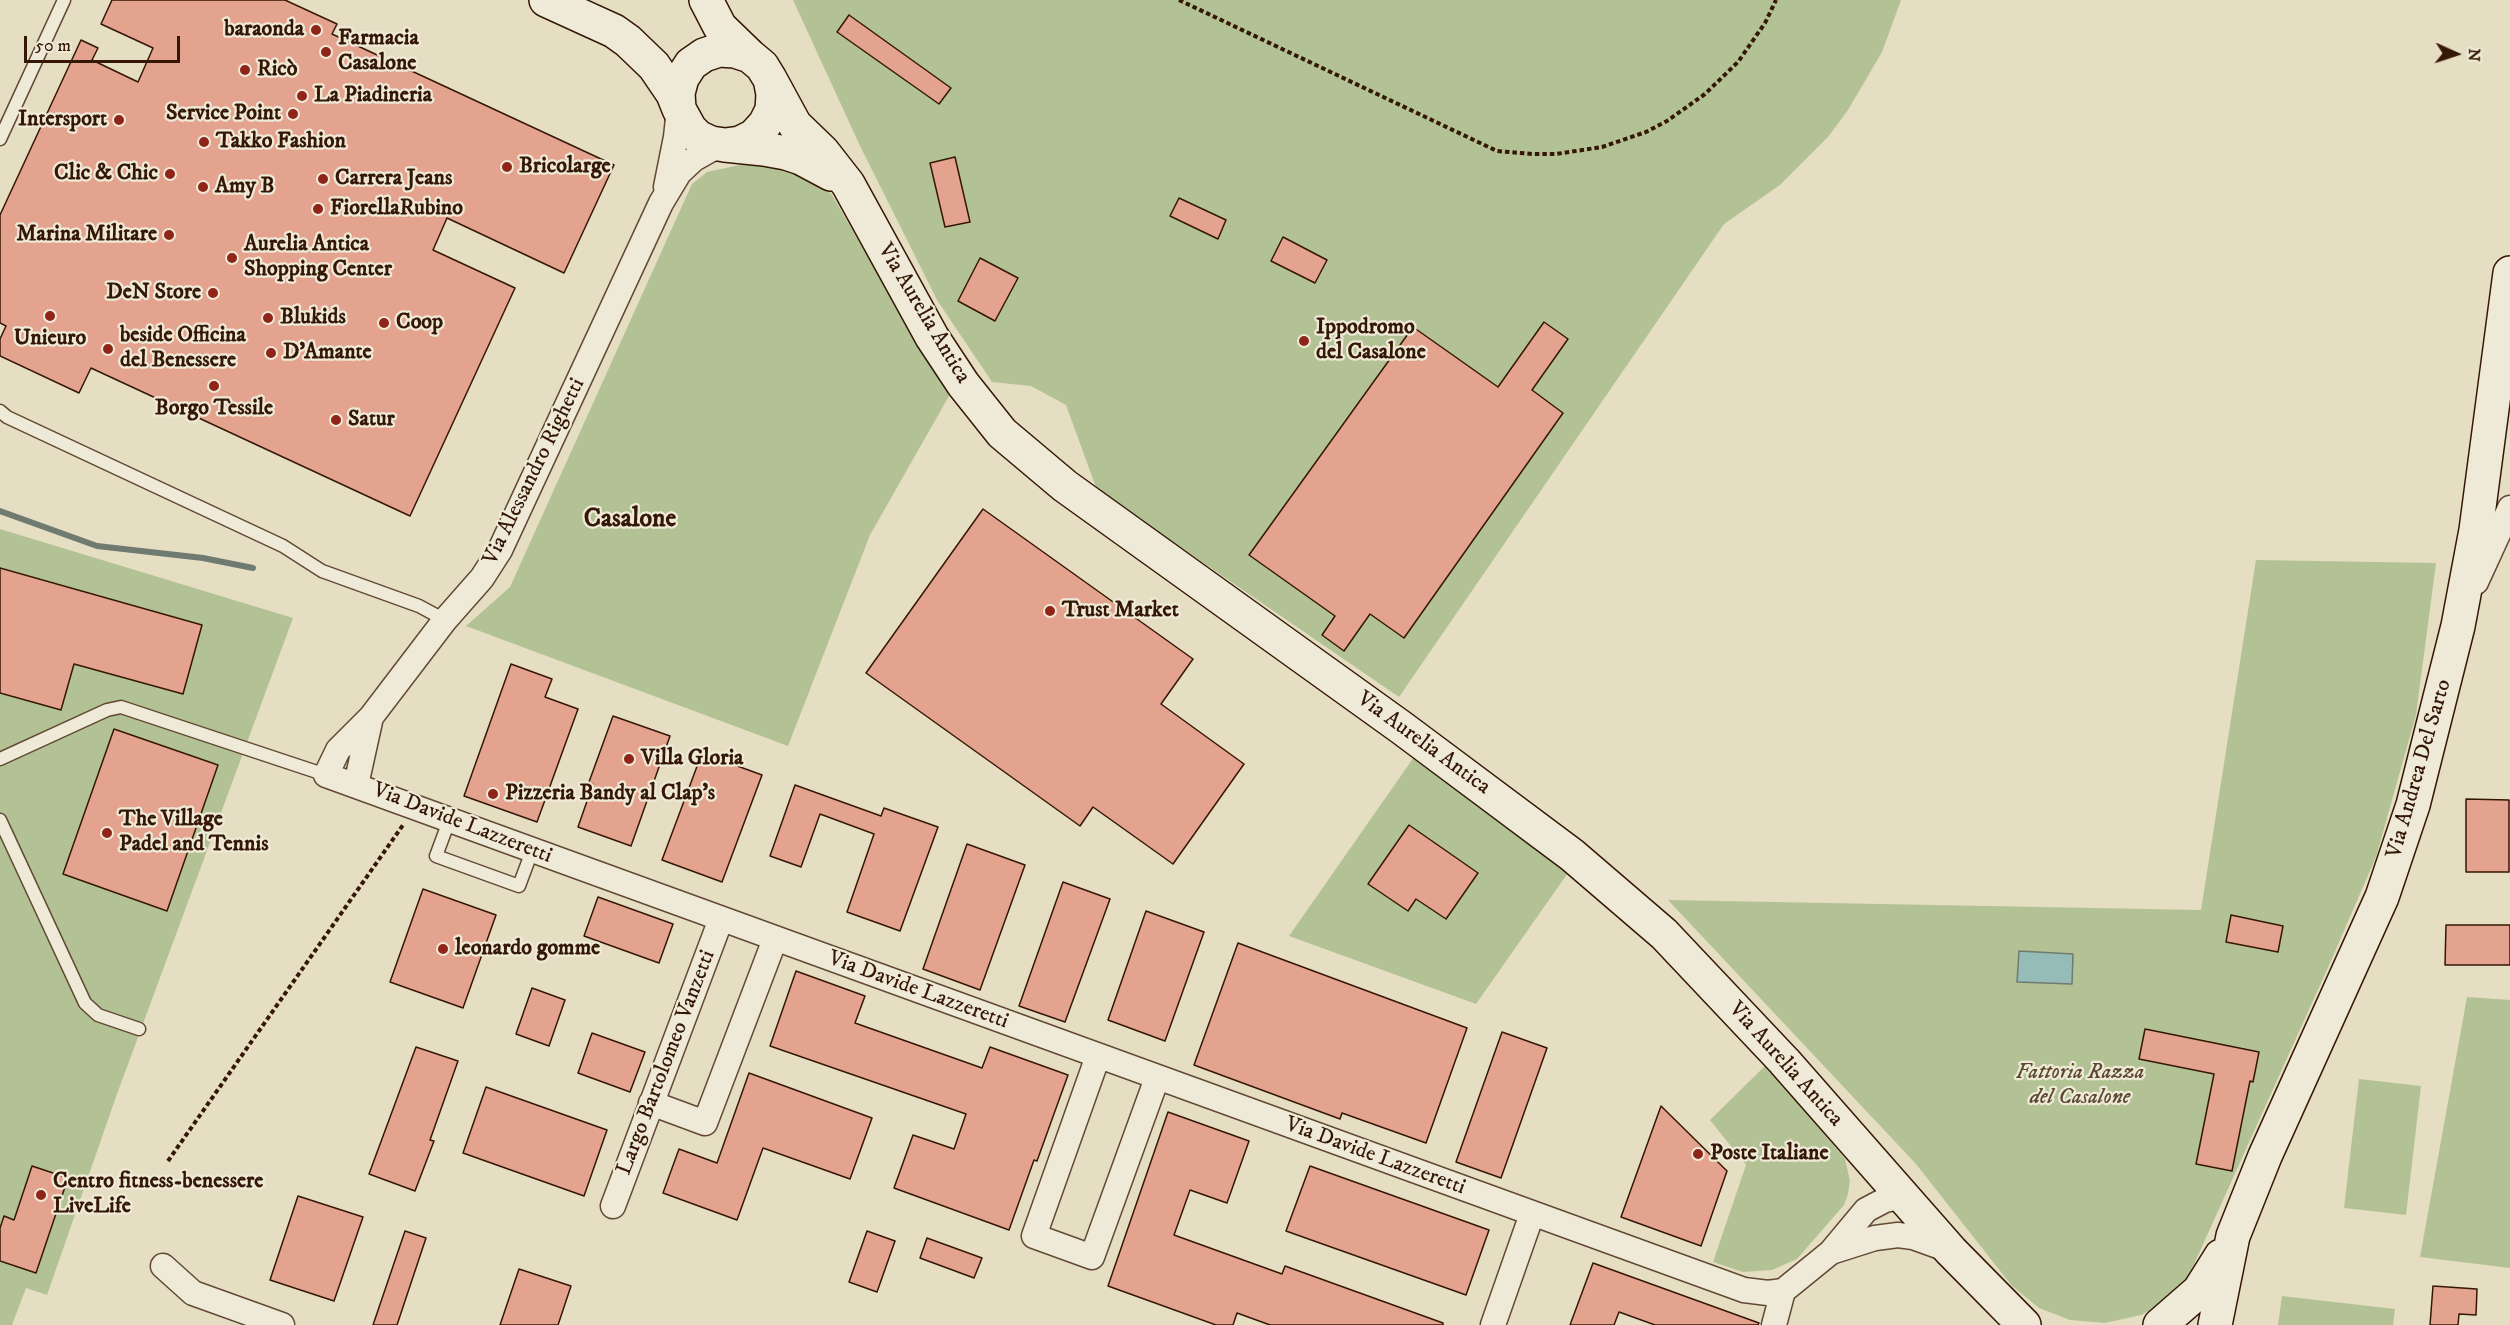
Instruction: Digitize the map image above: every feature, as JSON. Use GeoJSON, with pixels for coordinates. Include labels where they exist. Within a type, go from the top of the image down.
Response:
{"type":"FeatureCollection","features":[{"type":"Feature","properties":{"kind":"street"},"geometry":{"type":"LineString","coordinates":[[546,0],[606,27],[628,41],[654,66],[673,94],[683,120],[698,136],[722,145],[764,149],[801,158],[849,184]]}},
{"type":"Feature","properties":{"kind":"street","name":"Via Aurelia Antica"},"geometry":{"type":"LineString","coordinates":[[706,0],[720,27],[760,68],[795,126],[823,152],[849,184],[932,337],[963,384],[1002,432],[1065,486],[1402,728],[1572,855],[1664,934],[1784,1061],[1951,1251],[2015,1317],[2040,1325]]}},
{"type":"Feature","properties":{"kind":"street"},"geometry":{"type":"LineString","coordinates":[[719,50],[735,51],[760,68],[774,94],[765,124],[754,136],[740,143],[722,145],[694,159],[679,173],[661,203],[670,169],[680,110],[678,93],[682,78],[704,55],[719,50]]}},
{"type":"Feature","properties":{"kind":"street","name":"Via Alessandro Righetti"},"geometry":{"type":"LineString","coordinates":[[326,775],[338,750],[371,717],[445,620],[482,578],[510,533],[661,203]]}},
{"type":"Feature","properties":{"kind":"street","name":"Via Andrea Del Sarto"},"geometry":{"type":"LineString","coordinates":[[2160,1325],[2199,1291],[2233,1236],[2265,1156],[2382,897],[2413,805],[2458,626],[2476,530],[2505,360],[2510,273]]}},
{"type":"Feature","properties":{"kind":"street"},"geometry":{"type":"LineString","coordinates":[[2458,626],[2510,508]]}},
{"type":"Feature","properties":{"kind":"street"},"geometry":{"type":"LineString","coordinates":[[356,784],[371,717]]}},
{"type":"Feature","properties":{"kind":"street","name":"Via Davide Lazzeretti"},"geometry":{"type":"LineString","coordinates":[[326,775],[1744,1290],[1768,1293],[1783,1291]]}},
{"type":"Feature","properties":{"kind":"street","name":"Largo Bartolomeo Vanzetti"},"geometry":{"type":"LineString","coordinates":[[613,1206],[720,919]]}},
{"type":"Feature","properties":{"kind":"street"},"geometry":{"type":"LineString","coordinates":[[651,1103],[705,1123],[775,939]]}},
{"type":"Feature","properties":{"kind":"street"},"geometry":{"type":"LineString","coordinates":[[1098,1056],[1034,1236],[1092,1257],[1157,1078]]}},
{"type":"Feature","properties":{"kind":"street"},"geometry":{"type":"LineString","coordinates":[[1774,1325],[1783,1291],[1831,1252],[1866,1210],[1873,1190],[1874,1163]]}},
{"type":"Feature","properties":{"kind":"street"},"geometry":{"type":"LineString","coordinates":[[1866,1210],[1885,1200],[1904,1197]]}},
{"type":"Feature","properties":{"kind":"street"},"geometry":{"type":"LineString","coordinates":[[1875,1238],[1890,1220],[1904,1197]]}},
{"type":"Feature","properties":{"kind":"street"},"geometry":{"type":"LineString","coordinates":[[1493,1325],[1532,1214]]}},
{"type":"Feature","properties":{"kind":"street"},"geometry":{"type":"LineString","coordinates":[[1831,1252],[1875,1238],[1898,1235],[1913,1237],[1951,1251]]}},
{"type":"Feature","properties":{"kind":"street","name":"Via Andrea Del Sarto"},"geometry":{"type":"LineString","coordinates":[[2215,1325],[2233,1236]]}},
{"type":"Feature","properties":{"kind":"street"},"geometry":{"type":"LineString","coordinates":[[163,1266],[193,1293],[282,1325]]}},
{"type":"Feature","properties":{"kind":"lane"},"geometry":{"type":"LineString","coordinates":[[0,139],[64,0]]}},
{"type":"Feature","properties":{"kind":"lane"},"geometry":{"type":"LineString","coordinates":[[0,411],[7,417],[283,546],[322,571],[419,606],[445,620]]}},
{"type":"Feature","properties":{"kind":"lane","name":"Via Davide Lazzeretti"},"geometry":{"type":"LineString","coordinates":[[0,759],[107,710],[121,707],[326,775]]}},
{"type":"Feature","properties":{"kind":"lane"},"geometry":{"type":"LineString","coordinates":[[0,820],[85,1004],[98,1015],[139,1029]]}},
{"type":"Feature","properties":{"kind":"lane"},"geometry":{"type":"LineString","coordinates":[[449,821],[436,856],[519,886],[532,851]]}},
{"type":"Feature","properties":{"kind":"path"},"geometry":{"type":"LineString","coordinates":[[1179,0],[1497,151],[1556,154],[1602,147],[1667,121],[1705,94],[1738,62],[1765,23],[1776,0]]}},
{"type":"Feature","properties":{"kind":"path"},"geometry":{"type":"LineString","coordinates":[[168,1161],[415,808]]}},
{"type":"Feature","properties":{"kind":"green space","name":"Ippodromo del Casalone"},"geometry":{"type":"Polygon","coordinates":[[[793,0],[1901,0],[1882,52],[1848,110],[1828,137],[1780,185],[1724,224],[1399,697],[1097,490],[1066,405],[1031,386],[992,382],[937,300],[861,148],[793,0]]]}},
{"type":"Feature","properties":{"kind":"green space"},"geometry":{"type":"Polygon","coordinates":[[[763,160],[823,184],[832,195],[949,396],[870,535],[788,746],[466,626],[510,587],[692,184],[707,172],[763,160]]]}},
{"type":"Feature","properties":{"kind":"green space","name":"The Village Padel and Tennis"},"geometry":{"type":"Polygon","coordinates":[[[0,529],[293,618],[117,1094],[47,1295],[26,1288],[12,1325],[0,1325],[0,529]]]}},
{"type":"Feature","properties":{"kind":"green space","name":"Fattoria Razza del Casalone"},"geometry":{"type":"Polygon","coordinates":[[[2256,560],[2436,563],[2416,715],[2376,857],[2186,1282],[2158,1306],[2141,1315],[2105,1323],[2070,1320],[2039,1308],[2012,1286],[1916,1164],[1668,900],[2201,910],[2256,560]]]}},
{"type":"Feature","properties":{"kind":"green space"},"geometry":{"type":"Polygon","coordinates":[[[1414,757],[1570,870],[1476,1004],[1289,936],[1414,757]]]}},
{"type":"Feature","properties":{"kind":"green space"},"geometry":{"type":"Polygon","coordinates":[[[2467,997],[2510,1000],[2510,1268],[2420,1257],[2467,997]]]}},
{"type":"Feature","properties":{"kind":"green space"},"geometry":{"type":"Polygon","coordinates":[[[1766,1065],[1845,1159],[1850,1181],[1844,1205],[1797,1259],[1772,1270],[1743,1272],[1713,1262],[1746,1165],[1710,1120],[1766,1065]]]}},
{"type":"Feature","properties":{"kind":"green space"},"geometry":{"type":"Polygon","coordinates":[[[2359,1079],[2421,1086],[2406,1215],[2344,1208],[2359,1079]]]}},
{"type":"Feature","properties":{"kind":"green space"},"geometry":{"type":"Polygon","coordinates":[[[2282,1296],[2395,1309],[2393,1325],[2278,1325],[2282,1296]]]}},
{"type":"Feature","properties":{"kind":"water"},"geometry":{"type":"Polygon","coordinates":[[[2019,951],[2073,954],[2072,984],[2017,982],[2019,951]]]}},
{"type":"Feature","properties":{"kind":"building","name":"Aurelia Antica Shopping Center"},"geometry":{"type":"Polygon","coordinates":[[[112,0],[285,0],[337,24],[332,34],[614,165],[564,273],[447,218],[433,250],[515,288],[410,516],[91,368],[79,393],[0,356],[0,339],[6,326],[0,323],[0,215],[81,40],[98,48],[92,60],[138,82],[153,48],[101,24],[112,0]]]}},
{"type":"Feature","properties":{"kind":"building"},"geometry":{"type":"Polygon","coordinates":[[[849,15],[951,88],[939,104],[837,32],[849,15]]]}},
{"type":"Feature","properties":{"kind":"building"},"geometry":{"type":"Polygon","coordinates":[[[955,157],[970,222],[945,227],[930,163],[955,157]]]}},
{"type":"Feature","properties":{"kind":"building"},"geometry":{"type":"Polygon","coordinates":[[[1179,198],[1226,220],[1218,239],[1170,216],[1179,198]]]}},
{"type":"Feature","properties":{"kind":"building"},"geometry":{"type":"Polygon","coordinates":[[[1283,237],[1327,260],[1315,283],[1271,261],[1283,237]]]}},
{"type":"Feature","properties":{"kind":"building"},"geometry":{"type":"Polygon","coordinates":[[[980,258],[1018,278],[995,321],[958,301],[980,258]]]}},
{"type":"Feature","properties":{"kind":"building"},"geometry":{"type":"Polygon","coordinates":[[[1544,322],[1568,339],[1532,390],[1563,413],[1404,638],[1370,614],[1344,651],[1322,635],[1335,616],[1249,555],[1413,327],[1498,387],[1544,322]]]}},
{"type":"Feature","properties":{"kind":"building"},"geometry":{"type":"Polygon","coordinates":[[[983,509],[1193,659],[1161,704],[1244,764],[1173,864],[1093,807],[1080,826],[866,673],[983,509]]]}},
{"type":"Feature","properties":{"kind":"building"},"geometry":{"type":"Polygon","coordinates":[[[0,568],[202,625],[183,694],[74,664],[61,710],[0,693],[0,568]]]}},
{"type":"Feature","properties":{"kind":"building"},"geometry":{"type":"Polygon","coordinates":[[[511,664],[552,679],[545,697],[578,709],[537,822],[464,796],[511,664]]]}},
{"type":"Feature","properties":{"kind":"building","name":"Villa Gloria"},"geometry":{"type":"Polygon","coordinates":[[[613,716],[670,736],[631,846],[578,827],[593,784],[589,782],[613,716]]]}},
{"type":"Feature","properties":{"kind":"building"},"geometry":{"type":"Polygon","coordinates":[[[114,729],[218,765],[167,911],[63,874],[114,729]]]}},
{"type":"Feature","properties":{"kind":"building"},"geometry":{"type":"Polygon","coordinates":[[[702,753],[762,775],[722,882],[662,860],[702,753]]]}},
{"type":"Feature","properties":{"kind":"building"},"geometry":{"type":"Polygon","coordinates":[[[795,785],[881,816],[884,808],[938,827],[900,931],[847,912],[874,834],[820,814],[801,867],[770,856],[795,785]]]}},
{"type":"Feature","properties":{"kind":"building"},"geometry":{"type":"Polygon","coordinates":[[[2466,799],[2509,800],[2509,872],[2466,872],[2466,799]]]}},
{"type":"Feature","properties":{"kind":"building"},"geometry":{"type":"Polygon","coordinates":[[[1409,825],[1478,873],[1446,919],[1416,899],[1408,911],[1368,884],[1409,825]]]}},
{"type":"Feature","properties":{"kind":"building"},"geometry":{"type":"Polygon","coordinates":[[[967,844],[1025,865],[980,990],[923,969],[967,844]]]}},
{"type":"Feature","properties":{"kind":"building"},"geometry":{"type":"Polygon","coordinates":[[[1063,882],[1110,899],[1065,1022],[1019,1006],[1063,882]]]}},
{"type":"Feature","properties":{"kind":"building","name":"leonardo gomme"},"geometry":{"type":"Polygon","coordinates":[[[423,889],[496,915],[463,1008],[390,982],[423,889]]]}},
{"type":"Feature","properties":{"kind":"building"},"geometry":{"type":"Polygon","coordinates":[[[598,897],[673,924],[659,963],[584,936],[598,897]]]}},
{"type":"Feature","properties":{"kind":"building"},"geometry":{"type":"Polygon","coordinates":[[[1146,911],[1204,932],[1165,1041],[1108,1020],[1146,911]]]}},
{"type":"Feature","properties":{"kind":"building"},"geometry":{"type":"Polygon","coordinates":[[[2231,915],[2283,926],[2278,952],[2226,942],[2231,915]]]}},
{"type":"Feature","properties":{"kind":"building"},"geometry":{"type":"Polygon","coordinates":[[[2446,925],[2510,925],[2510,965],[2445,965],[2446,925]]]}},
{"type":"Feature","properties":{"kind":"building"},"geometry":{"type":"Polygon","coordinates":[[[1238,943],[1467,1028],[1426,1143],[1342,1113],[1340,1119],[1194,1065],[1238,943]]]}},
{"type":"Feature","properties":{"kind":"building"},"geometry":{"type":"Polygon","coordinates":[[[796,971],[865,996],[855,1023],[982,1068],[990,1047],[1068,1075],[1009,1230],[894,1188],[913,1135],[954,1149],[966,1114],[770,1046],[796,971]]]}},
{"type":"Feature","properties":{"kind":"building"},"geometry":{"type":"Polygon","coordinates":[[[532,988],[565,1000],[549,1046],[516,1034],[532,988]]]}},
{"type":"Feature","properties":{"kind":"building"},"geometry":{"type":"Polygon","coordinates":[[[2145,1029],[2259,1052],[2253,1082],[2250,1081],[2232,1171],[2196,1164],[2214,1074],[2139,1059],[2145,1029]]]}},
{"type":"Feature","properties":{"kind":"building"},"geometry":{"type":"Polygon","coordinates":[[[1502,1032],[1547,1048],[1501,1178],[1456,1162],[1502,1032]]]}},
{"type":"Feature","properties":{"kind":"building"},"geometry":{"type":"Polygon","coordinates":[[[592,1033],[645,1052],[630,1092],[578,1073],[592,1033]]]}},
{"type":"Feature","properties":{"kind":"building"},"geometry":{"type":"Polygon","coordinates":[[[416,1047],[458,1061],[430,1140],[434,1141],[415,1191],[369,1174],[416,1047]]]}},
{"type":"Feature","properties":{"kind":"building"},"geometry":{"type":"Polygon","coordinates":[[[749,1073],[872,1118],[850,1179],[763,1148],[737,1220],[663,1193],[679,1149],[717,1163],[749,1073]]]}},
{"type":"Feature","properties":{"kind":"building"},"geometry":{"type":"Polygon","coordinates":[[[486,1087],[607,1130],[584,1196],[463,1153],[486,1087]]]}},
{"type":"Feature","properties":{"kind":"building"},"geometry":{"type":"Polygon","coordinates":[[[1661,1106],[1727,1171],[1701,1246],[1621,1217],[1661,1106]]]}},
{"type":"Feature","properties":{"kind":"building"},"geometry":{"type":"Polygon","coordinates":[[[1168,1112],[1249,1141],[1227,1203],[1190,1190],[1174,1235],[1282,1274],[1285,1266],[1443,1323],[1443,1325],[1270,1325],[1237,1313],[1233,1325],[1216,1325],[1108,1286],[1168,1112]]]}},
{"type":"Feature","properties":{"kind":"building"},"geometry":{"type":"Polygon","coordinates":[[[32,1166],[68,1178],[36,1273],[0,1261],[0,1228],[4,1216],[14,1220],[32,1166]]]}},
{"type":"Feature","properties":{"kind":"building"},"geometry":{"type":"Polygon","coordinates":[[[1310,1166],[1489,1230],[1466,1295],[1286,1231],[1310,1166]]]}},
{"type":"Feature","properties":{"kind":"building"},"geometry":{"type":"Polygon","coordinates":[[[298,1196],[363,1217],[334,1301],[270,1280],[298,1196]]]}},
{"type":"Feature","properties":{"kind":"building"},"geometry":{"type":"Polygon","coordinates":[[[405,1231],[426,1238],[397,1325],[373,1325],[405,1231]]]}},
{"type":"Feature","properties":{"kind":"building"},"geometry":{"type":"Polygon","coordinates":[[[867,1231],[895,1241],[877,1292],[849,1282],[867,1231]]]}},
{"type":"Feature","properties":{"kind":"building"},"geometry":{"type":"Polygon","coordinates":[[[927,1238],[982,1258],[974,1278],[920,1258],[927,1238]]]}},
{"type":"Feature","properties":{"kind":"building"},"geometry":{"type":"Polygon","coordinates":[[[1593,1263],[1759,1323],[1758,1325],[1655,1325],[1619,1312],[1614,1325],[1570,1325],[1593,1263]]]}},
{"type":"Feature","properties":{"kind":"building"},"geometry":{"type":"Polygon","coordinates":[[[519,1269],[571,1286],[558,1325],[500,1325],[519,1269]]]}},
{"type":"Feature","properties":{"kind":"building"},"geometry":{"type":"Polygon","coordinates":[[[2433,1286],[2477,1289],[2476,1315],[2459,1314],[2458,1325],[2430,1325],[2433,1286]]]}},
{"type":"Feature","properties":{"kind":"waterway"},"geometry":{"type":"LineString","coordinates":[[0,511],[97,546],[203,558],[253,568]]}},
{"type":"Feature","properties":{"kind":"place","name":"baraonda"},"geometry":{"type":"Point","coordinates":[316,30]}},
{"type":"Feature","properties":{"kind":"place","name":"Farmacia Casalone"},"geometry":{"type":"Point","coordinates":[326,52]}},
{"type":"Feature","properties":{"kind":"place","name":"Ricò"},"geometry":{"type":"Point","coordinates":[245,70]}},
{"type":"Feature","properties":{"kind":"place","name":"La Piadineria"},"geometry":{"type":"Point","coordinates":[302,96]}},
{"type":"Feature","properties":{"kind":"place","name":"Service Point"},"geometry":{"type":"Point","coordinates":[293,114]}},
{"type":"Feature","properties":{"kind":"place","name":"Intersport"},"geometry":{"type":"Point","coordinates":[119,120]}},
{"type":"Feature","properties":{"kind":"place","name":"Takko Fashion"},"geometry":{"type":"Point","coordinates":[204,142]}},
{"type":"Feature","properties":{"kind":"place","name":"Bricolarge"},"geometry":{"type":"Point","coordinates":[507,167]}},
{"type":"Feature","properties":{"kind":"place","name":"Clic & Chic"},"geometry":{"type":"Point","coordinates":[170,174]}},
{"type":"Feature","properties":{"kind":"place","name":"Carrera Jeans"},"geometry":{"type":"Point","coordinates":[323,179]}},
{"type":"Feature","properties":{"kind":"place","name":"Amy B"},"geometry":{"type":"Point","coordinates":[203,187]}},
{"type":"Feature","properties":{"kind":"place","name":"FiorellaRubino"},"geometry":{"type":"Point","coordinates":[318,209]}},
{"type":"Feature","properties":{"kind":"place","name":"Marina Militare"},"geometry":{"type":"Point","coordinates":[169,235]}},
{"type":"Feature","properties":{"kind":"place","name":"Aurelia Antica Shopping Center"},"geometry":{"type":"Point","coordinates":[232,258]}},
{"type":"Feature","properties":{"kind":"place","name":"DeN Store"},"geometry":{"type":"Point","coordinates":[213,293]}},
{"type":"Feature","properties":{"kind":"place","name":"Unieuro"},"geometry":{"type":"Point","coordinates":[50,316]}},
{"type":"Feature","properties":{"kind":"place","name":"Blukids"},"geometry":{"type":"Point","coordinates":[268,318]}},
{"type":"Feature","properties":{"kind":"place","name":"Coop"},"geometry":{"type":"Point","coordinates":[384,323]}},
{"type":"Feature","properties":{"kind":"place","name":"Ippodromo del Casalone"},"geometry":{"type":"Point","coordinates":[1304,341]}},
{"type":"Feature","properties":{"kind":"place","name":"beside Officina del Benessere"},"geometry":{"type":"Point","coordinates":[108,349]}},
{"type":"Feature","properties":{"kind":"place","name":"D'Amante"},"geometry":{"type":"Point","coordinates":[271,353]}},
{"type":"Feature","properties":{"kind":"place","name":"Borgo Tessile"},"geometry":{"type":"Point","coordinates":[214,386]}},
{"type":"Feature","properties":{"kind":"place","name":"Satur"},"geometry":{"type":"Point","coordinates":[336,420]}},
{"type":"Feature","properties":{"kind":"place","name":"Trust Market"},"geometry":{"type":"Point","coordinates":[1050,611]}},
{"type":"Feature","properties":{"kind":"place","name":"Villa Gloria"},"geometry":{"type":"Point","coordinates":[629,759]}},
{"type":"Feature","properties":{"kind":"place","name":"Pizzeria Bandy al Clap's"},"geometry":{"type":"Point","coordinates":[493,794]}},
{"type":"Feature","properties":{"kind":"place","name":"The Village Padel and Tennis"},"geometry":{"type":"Point","coordinates":[107,833]}},
{"type":"Feature","properties":{"kind":"place","name":"leonardo gomme"},"geometry":{"type":"Point","coordinates":[443,949]}},
{"type":"Feature","properties":{"kind":"place","name":"Poste Italiane"},"geometry":{"type":"Point","coordinates":[1698,1154]}},
{"type":"Feature","properties":{"kind":"place","name":"Centro fitness-benessere LiveLife"},"geometry":{"type":"Point","coordinates":[41,1195]}},
{"type":"Feature","properties":{"kind":"district","name":"Casalone"},"geometry":{"type":"Point","coordinates":[630,521]}}]}
